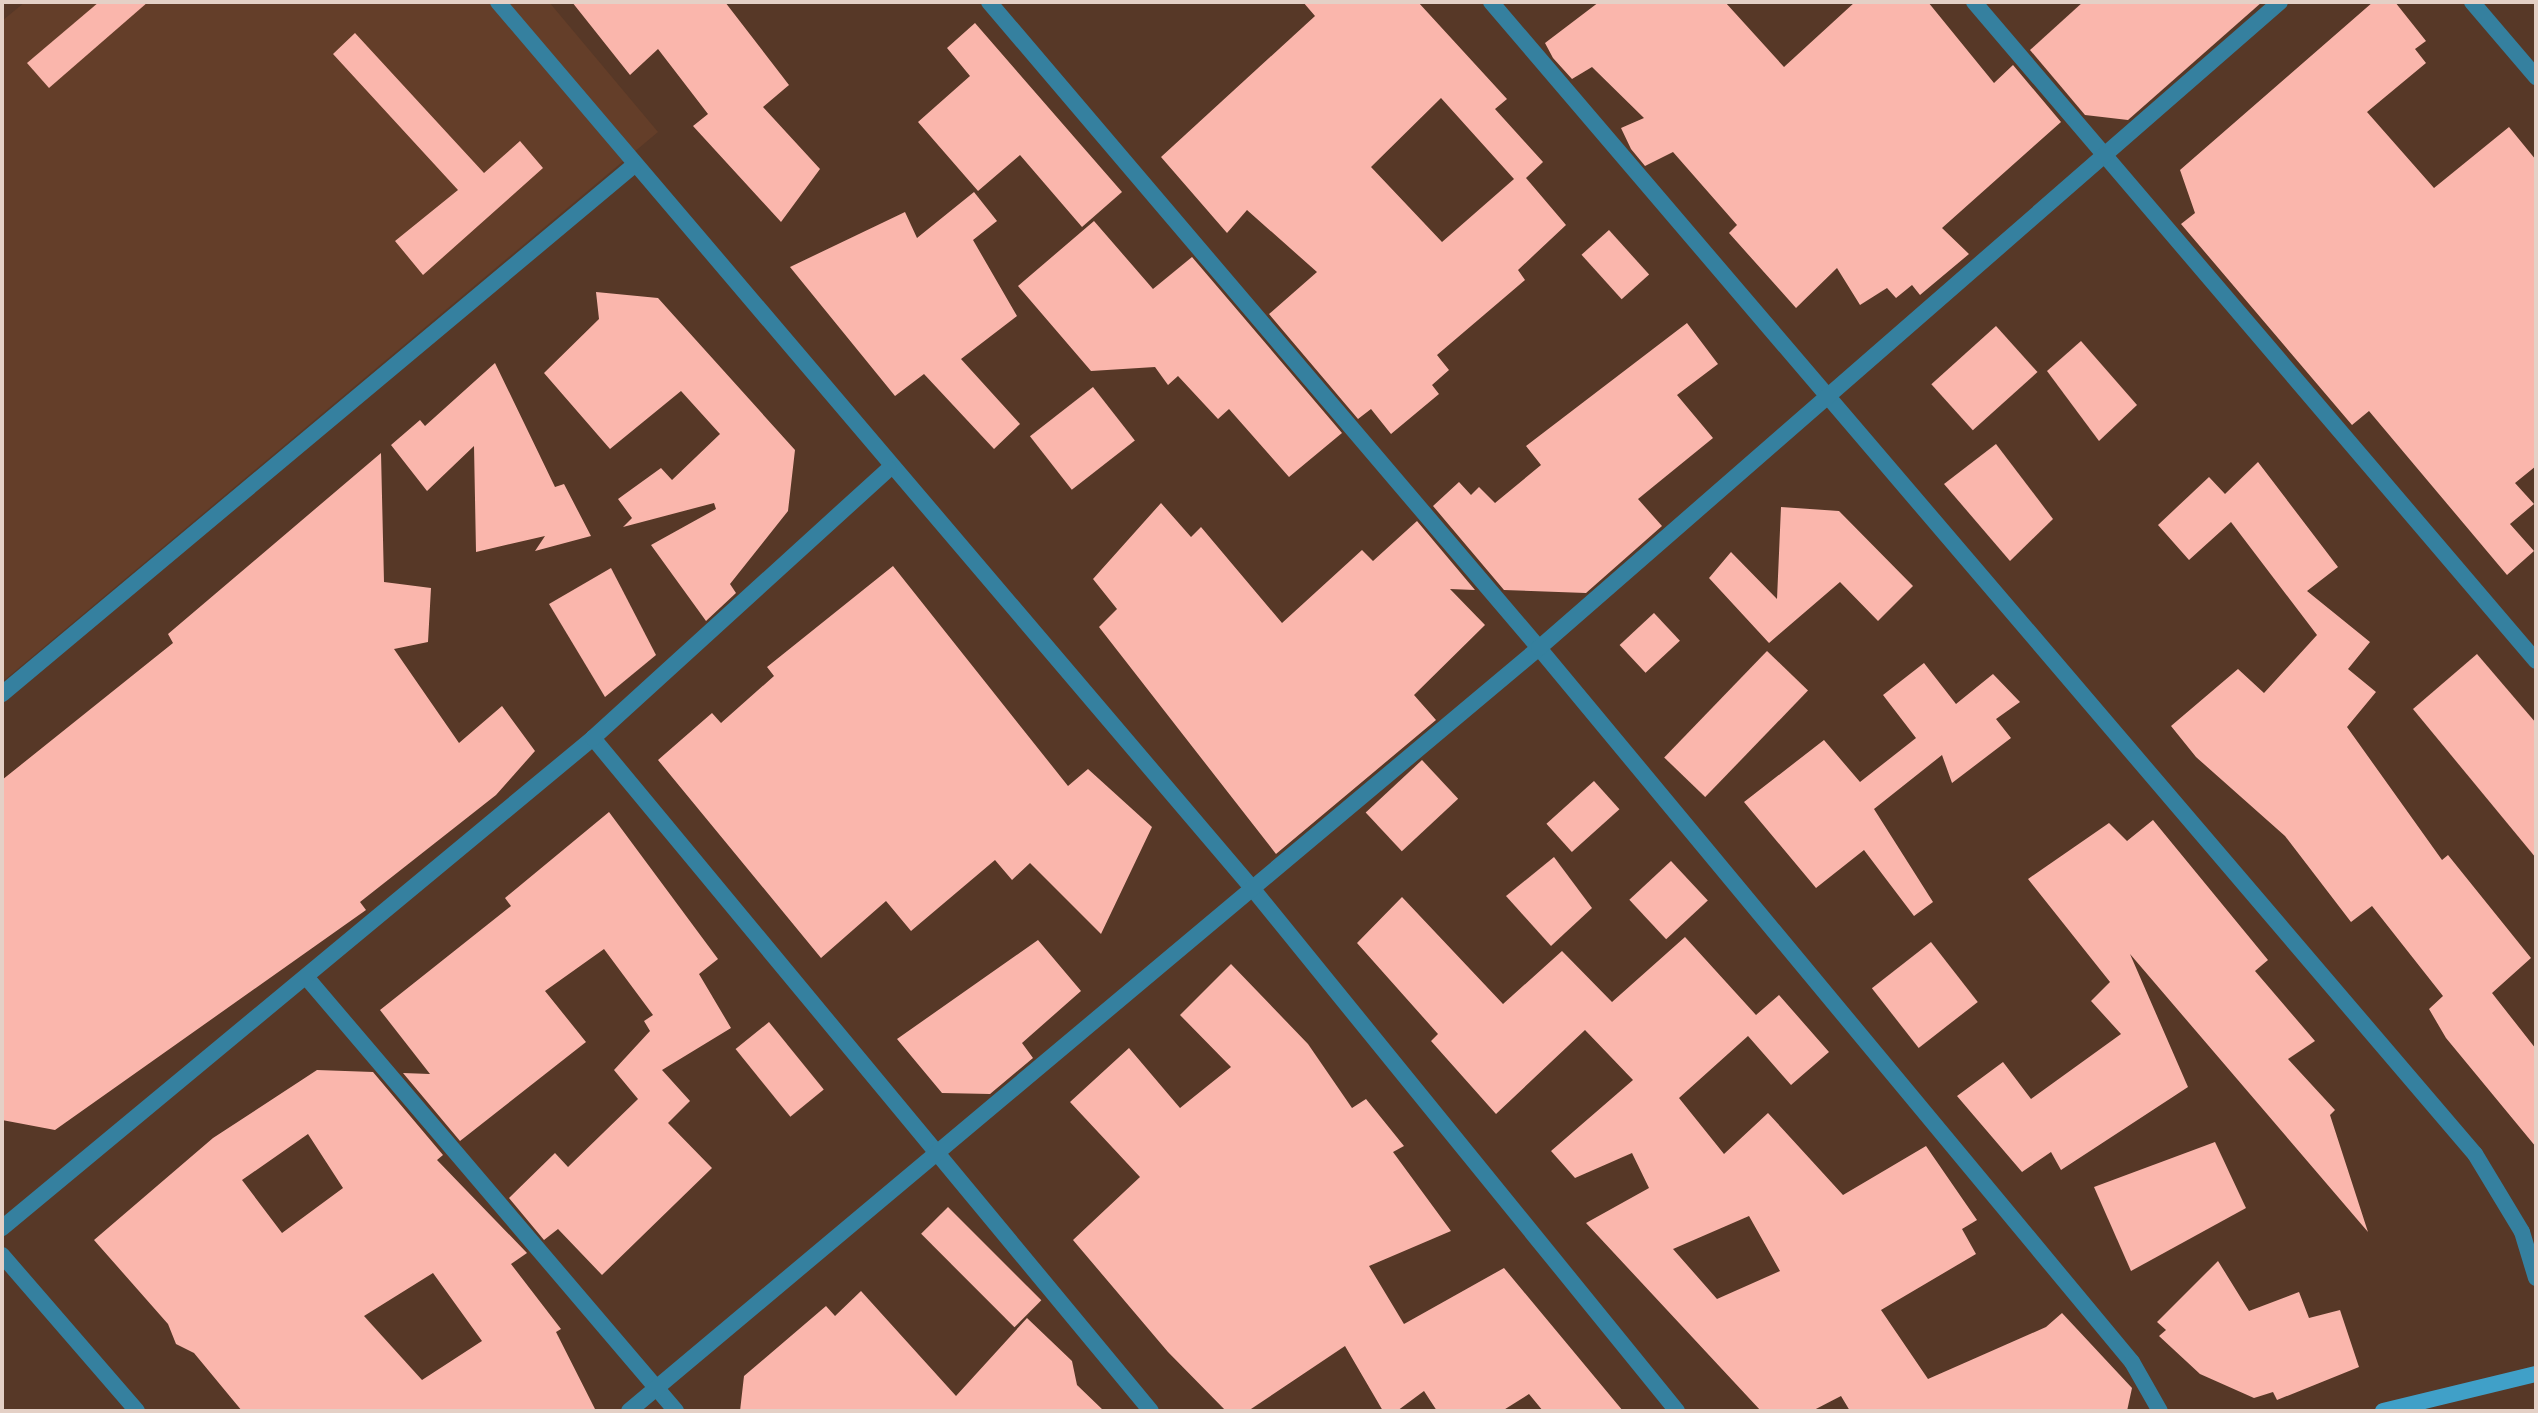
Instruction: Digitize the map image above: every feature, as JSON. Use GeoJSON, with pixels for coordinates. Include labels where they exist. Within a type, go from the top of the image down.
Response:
{"type":"FeatureCollection","features":[{"type":"Feature","properties":{"kind":"street"},"geometry":{"type":"LineString","coordinates":[[498,2],[889,469],[1252,888],[1677,1411]]}},
{"type":"Feature","properties":{"kind":"street"},"geometry":{"type":"LineString","coordinates":[[989,2],[1539,648],[2132,1362],[2160,1411]]}},
{"type":"Feature","properties":{"kind":"street"},"geometry":{"type":"LineString","coordinates":[[1491,2],[1831,396],[2475,1154],[2522,1232],[2536,1278]]}},
{"type":"Feature","properties":{"kind":"street"},"geometry":{"type":"LineString","coordinates":[[1974,2],[2536,661]]}},
{"type":"Feature","properties":{"kind":"street"},"geometry":{"type":"LineString","coordinates":[[629,1411],[1539,648],[2280,2]]}},
{"type":"Feature","properties":{"kind":"street"},"geometry":{"type":"LineString","coordinates":[[2472,2],[2536,77]]}},
{"type":"Feature","properties":{"kind":"street"},"geometry":{"type":"LineString","coordinates":[[2,694],[633,166]]}},
{"type":"Feature","properties":{"kind":"street"},"geometry":{"type":"LineString","coordinates":[[2,1228],[593,738],[889,469]]}},
{"type":"Feature","properties":{"kind":"street"},"geometry":{"type":"LineString","coordinates":[[593,738],[1151,1411]]}},
{"type":"Feature","properties":{"kind":"street"},"geometry":{"type":"LineString","coordinates":[[307,978],[676,1411]]}},
{"type":"Feature","properties":{"kind":"street"},"geometry":{"type":"LineString","coordinates":[[2,1255],[137,1411]]}},
{"type":"Feature","properties":{"kind":"street"},"geometry":{"type":"LineString","coordinates":[[2383,1411],[2536,1374]]}},
{"type":"Feature","properties":{"kind":"shaded area"},"geometry":{"type":"Polygon","coordinates":[[[25,2],[549,2],[658,132],[2,682],[2,21],[25,2]]]}},
{"type":"Feature","properties":{"kind":"building"},"geometry":{"type":"Polygon","coordinates":[[[99,2],[148,2],[49,88],[27,63],[99,2]]]}},
{"type":"Feature","properties":{"kind":"building"},"geometry":{"type":"Polygon","coordinates":[[[572,2],[725,2],[789,85],[763,107],[820,169],[781,222],[693,126],[708,114],[658,49],[630,75],[572,2]]]}},
{"type":"Feature","properties":{"kind":"building"},"geometry":{"type":"Polygon","coordinates":[[[1303,2],[1418,2],[1507,99],[1495,109],[1543,162],[1526,178],[1566,225],[1518,270],[1525,280],[1437,355],[1449,370],[1432,385],[1439,394],[1391,434],[1371,409],[1358,419],[1269,314],[1317,272],[1247,210],[1227,233],[1161,157],[1315,16],[1303,2]],[[1441,98],[1371,167],[1442,242],[1514,179],[1441,98]]]}},
{"type":"Feature","properties":{"kind":"building"},"geometry":{"type":"Polygon","coordinates":[[[1599,2],[1725,2],[1784,67],[1855,2],[1928,2],[1994,83],[2013,65],[2061,122],[1942,228],[1969,254],[1920,295],[1912,285],[1896,298],[1887,288],[1860,305],[1837,268],[1796,308],[1729,233],[1737,225],[1673,152],[1645,166],[1631,149],[1621,128],[1644,118],[1592,67],[1572,79],[1553,58],[1545,43],[1599,2]]]}},
{"type":"Feature","properties":{"kind":"building"},"geometry":{"type":"Polygon","coordinates":[[[2083,2],[2262,2],[2128,120],[2085,115],[2030,50],[2083,2]]]}},
{"type":"Feature","properties":{"kind":"building"},"geometry":{"type":"Polygon","coordinates":[[[2373,2],[2395,2],[2426,41],[2415,49],[2426,63],[2367,112],[2434,188],[2509,127],[2536,160],[2536,466],[2515,483],[2534,504],[2510,524],[2534,551],[2507,575],[2369,411],[2352,425],[2181,224],[2195,213],[2180,170],[2373,2]]]}},
{"type":"Feature","properties":{"kind":"building"},"geometry":{"type":"Polygon","coordinates":[[[975,23],[1122,192],[1082,227],[1020,155],[978,191],[918,122],[970,76],[947,48],[975,23]]]}},
{"type":"Feature","properties":{"kind":"building"},"geometry":{"type":"Polygon","coordinates":[[[355,33],[484,173],[520,141],[543,168],[423,275],[395,241],[458,190],[333,54],[355,33]]]}},
{"type":"Feature","properties":{"kind":"building"},"geometry":{"type":"Polygon","coordinates":[[[974,192],[997,221],[973,240],[1017,316],[961,359],[1020,424],[994,449],[924,374],[895,396],[790,267],[905,212],[917,238],[974,192]]]}},
{"type":"Feature","properties":{"kind":"building"},"geometry":{"type":"Polygon","coordinates":[[[1094,221],[1153,289],[1192,257],[1342,433],[1289,477],[1229,409],[1218,419],[1178,376],[1168,385],[1155,367],[1091,371],[1018,286],[1094,221]]]}},
{"type":"Feature","properties":{"kind":"building"},"geometry":{"type":"Polygon","coordinates":[[[1609,230],[1649,275],[1622,299],[1582,255],[1609,230]]]}},
{"type":"Feature","properties":{"kind":"building"},"geometry":{"type":"Polygon","coordinates":[[[596,292],[658,298],[795,450],[788,511],[730,584],[736,593],[706,621],[651,545],[716,509],[714,503],[623,527],[632,518],[618,499],[661,468],[672,480],[720,434],[681,391],[610,449],[544,373],[599,319],[596,292]]]}},
{"type":"Feature","properties":{"kind":"building"},"geometry":{"type":"Polygon","coordinates":[[[1687,323],[1718,364],[1677,395],[1713,438],[1638,499],[1662,526],[1586,593],[1504,590],[1433,506],[1459,482],[1471,495],[1479,487],[1495,503],[1541,465],[1526,446],[1687,323]]]}},
{"type":"Feature","properties":{"kind":"building"},"geometry":{"type":"Polygon","coordinates":[[[1996,326],[2037,372],[1973,430],[1931,384],[1996,326]]]}},
{"type":"Feature","properties":{"kind":"building"},"geometry":{"type":"Polygon","coordinates":[[[2081,341],[2137,405],[2099,441],[2047,371],[2081,341]]]}},
{"type":"Feature","properties":{"kind":"building"},"geometry":{"type":"Polygon","coordinates":[[[495,363],[555,487],[564,484],[591,536],[535,551],[545,536],[476,552],[474,446],[427,491],[391,445],[420,420],[425,426],[495,363]]]}},
{"type":"Feature","properties":{"kind":"building"},"geometry":{"type":"Polygon","coordinates":[[[1093,387],[1135,441],[1072,490],[1030,436],[1093,387]]]}},
{"type":"Feature","properties":{"kind":"building"},"geometry":{"type":"Polygon","coordinates":[[[1996,444],[2053,519],[2010,561],[1944,484],[1996,444]]]}},
{"type":"Feature","properties":{"kind":"building"},"geometry":{"type":"Polygon","coordinates":[[[381,453],[384,582],[431,588],[428,642],[394,649],[459,743],[502,706],[535,751],[496,795],[360,902],[366,910],[55,1130],[2,1120],[2,780],[173,643],[168,634],[381,453]]]}},
{"type":"Feature","properties":{"kind":"building"},"geometry":{"type":"Polygon","coordinates":[[[2258,462],[2338,567],[2307,591],[2370,642],[2348,669],[2376,692],[2347,727],[2442,860],[2448,855],[2531,958],[2492,993],[2536,1049],[2536,1147],[2446,1038],[2429,1009],[2443,996],[2372,906],[2351,922],[2285,836],[2196,757],[2171,726],[2238,669],[2264,693],[2317,635],[2231,522],[2189,560],[2158,525],[2209,477],[2225,494],[2258,462]]]}},
{"type":"Feature","properties":{"kind":"building"},"geometry":{"type":"Polygon","coordinates":[[[1161,503],[1191,537],[1201,527],[1282,623],[1362,550],[1373,561],[1417,521],[1475,590],[1450,589],[1485,625],[1414,695],[1436,720],[1276,854],[1099,627],[1117,609],[1093,579],[1161,503]]]}},
{"type":"Feature","properties":{"kind":"building"},"geometry":{"type":"Polygon","coordinates":[[[1781,507],[1839,511],[1913,586],[1878,621],[1840,582],[1769,643],[1709,578],[1731,552],[1777,599],[1781,507]]]}},
{"type":"Feature","properties":{"kind":"building"},"geometry":{"type":"Polygon","coordinates":[[[893,566],[1068,786],[1088,769],[1152,827],[1101,934],[1030,863],[1012,880],[995,860],[911,931],[886,901],[821,958],[658,760],[712,713],[721,723],[774,676],[767,667],[893,566]]]}},
{"type":"Feature","properties":{"kind":"building"},"geometry":{"type":"Polygon","coordinates":[[[611,568],[656,655],[605,697],[549,604],[611,568]]]}},
{"type":"Feature","properties":{"kind":"building"},"geometry":{"type":"Polygon","coordinates":[[[1654,613],[1680,641],[1646,673],[1620,645],[1654,613]]]}},
{"type":"Feature","properties":{"kind":"building"},"geometry":{"type":"Polygon","coordinates":[[[1767,651],[1808,691],[1705,797],[1664,757],[1767,651]]]}},
{"type":"Feature","properties":{"kind":"building"},"geometry":{"type":"Polygon","coordinates":[[[2477,654],[2536,723],[2536,858],[2413,709],[2477,654]]]}},
{"type":"Feature","properties":{"kind":"building"},"geometry":{"type":"Polygon","coordinates":[[[1924,663],[1956,704],[1993,674],[2020,702],[1996,719],[2011,738],[1952,783],[1942,755],[1874,809],[1933,902],[1914,916],[1864,850],[1816,888],[1744,802],[1824,740],[1860,782],[1916,738],[1883,695],[1924,663]]]}},
{"type":"Feature","properties":{"kind":"building"},"geometry":{"type":"Polygon","coordinates":[[[1422,760],[1458,799],[1402,851],[1366,813],[1422,760]]]}},
{"type":"Feature","properties":{"kind":"building"},"geometry":{"type":"Polygon","coordinates":[[[1594,781],[1619,809],[1572,852],[1546,824],[1594,781]]]}},
{"type":"Feature","properties":{"kind":"building"},"geometry":{"type":"Polygon","coordinates":[[[609,812],[718,959],[699,974],[731,1028],[662,1070],[690,1101],[668,1123],[712,1168],[602,1275],[558,1229],[544,1240],[509,1198],[555,1153],[568,1167],[638,1099],[614,1070],[650,1031],[644,1021],[653,1015],[604,949],[545,991],[586,1042],[460,1141],[403,1073],[430,1074],[380,1010],[511,906],[505,898],[609,812]]]}},
{"type":"Feature","properties":{"kind":"building"},"geometry":{"type":"Polygon","coordinates":[[[2153,820],[2268,960],[2255,971],[2315,1041],[2288,1059],[2335,1110],[2330,1115],[2368,1232],[2130,954],[2188,1087],[2061,1170],[2051,1152],[2022,1172],[1957,1096],[2003,1062],[2031,1099],[2121,1034],[2091,1001],[2110,982],[2028,879],[2109,823],[2127,841],[2153,820]]]}},
{"type":"Feature","properties":{"kind":"building"},"geometry":{"type":"Polygon","coordinates":[[[1554,857],[1592,908],[1551,946],[1506,896],[1554,857]]]}},
{"type":"Feature","properties":{"kind":"building"},"geometry":{"type":"Polygon","coordinates":[[[1671,861],[1708,900],[1666,939],[1629,900],[1671,861]]]}},
{"type":"Feature","properties":{"kind":"building"},"geometry":{"type":"Polygon","coordinates":[[[1402,897],[1503,1004],[1562,951],[1612,1002],[1685,937],[1756,1015],[1779,995],[1829,1052],[1791,1085],[1748,1036],[1679,1098],[1724,1154],[1768,1113],[1843,1195],[1926,1146],[1977,1220],[1962,1229],[1976,1254],[1881,1310],[1928,1379],[2046,1327],[2062,1313],[2132,1388],[2127,1411],[1850,1411],[1841,1396],[1812,1411],[1761,1411],[1586,1223],[1649,1188],[1632,1153],[1575,1178],[1551,1151],[1633,1080],[1585,1030],[1496,1114],[1431,1041],[1438,1034],[1357,943],[1402,897]],[[1749,1216],[1673,1249],[1717,1299],[1780,1271],[1749,1216]]]}},
{"type":"Feature","properties":{"kind":"building"},"geometry":{"type":"Polygon","coordinates":[[[1038,940],[1081,991],[1022,1043],[1033,1058],[990,1094],[942,1093],[897,1039],[1038,940]]]}},
{"type":"Feature","properties":{"kind":"building"},"geometry":{"type":"Polygon","coordinates":[[[1931,942],[1978,1002],[1919,1048],[1872,988],[1931,942]]]}},
{"type":"Feature","properties":{"kind":"building"},"geometry":{"type":"Polygon","coordinates":[[[1231,964],[1308,1044],[1352,1108],[1366,1099],[1404,1146],[1393,1152],[1451,1231],[1369,1266],[1404,1324],[1504,1268],[1623,1411],[1543,1411],[1529,1394],[1502,1411],[1437,1411],[1424,1391],[1397,1411],[1383,1411],[1345,1346],[1248,1411],[1226,1411],[1168,1352],[1073,1240],[1140,1177],[1070,1102],[1129,1048],[1180,1108],[1231,1067],[1180,1015],[1231,964]]]}},
{"type":"Feature","properties":{"kind":"building"},"geometry":{"type":"Polygon","coordinates":[[[769,1022],[824,1090],[790,1117],[736,1049],[769,1022]]]}},
{"type":"Feature","properties":{"kind":"building"},"geometry":{"type":"Polygon","coordinates":[[[317,1070],[373,1072],[443,1155],[437,1160],[527,1253],[511,1264],[561,1329],[556,1332],[596,1411],[242,1411],[194,1353],[176,1344],[168,1324],[94,1240],[213,1138],[317,1070]],[[308,1134],[242,1180],[282,1233],[343,1188],[308,1134]],[[433,1273],[364,1316],[422,1380],[482,1341],[433,1273]]]}},
{"type":"Feature","properties":{"kind":"building"},"geometry":{"type":"Polygon","coordinates":[[[2215,1142],[2246,1208],[2131,1271],[2094,1187],[2215,1142]]]}},
{"type":"Feature","properties":{"kind":"building"},"geometry":{"type":"Polygon","coordinates":[[[948,1207],[1041,1300],[1014,1327],[921,1234],[948,1207]]]}},
{"type":"Feature","properties":{"kind":"building"},"geometry":{"type":"Polygon","coordinates":[[[2218,1261],[2249,1311],[2299,1292],[2309,1318],[2340,1310],[2359,1367],[2277,1400],[2273,1392],[2254,1398],[2200,1374],[2159,1336],[2166,1330],[2157,1322],[2218,1261]]]}},
{"type":"Feature","properties":{"kind":"building"},"geometry":{"type":"Polygon","coordinates":[[[861,1291],[956,1396],[1027,1318],[1072,1361],[1077,1385],[1104,1411],[740,1411],[744,1376],[826,1306],[835,1316],[861,1291]]]}}]}
